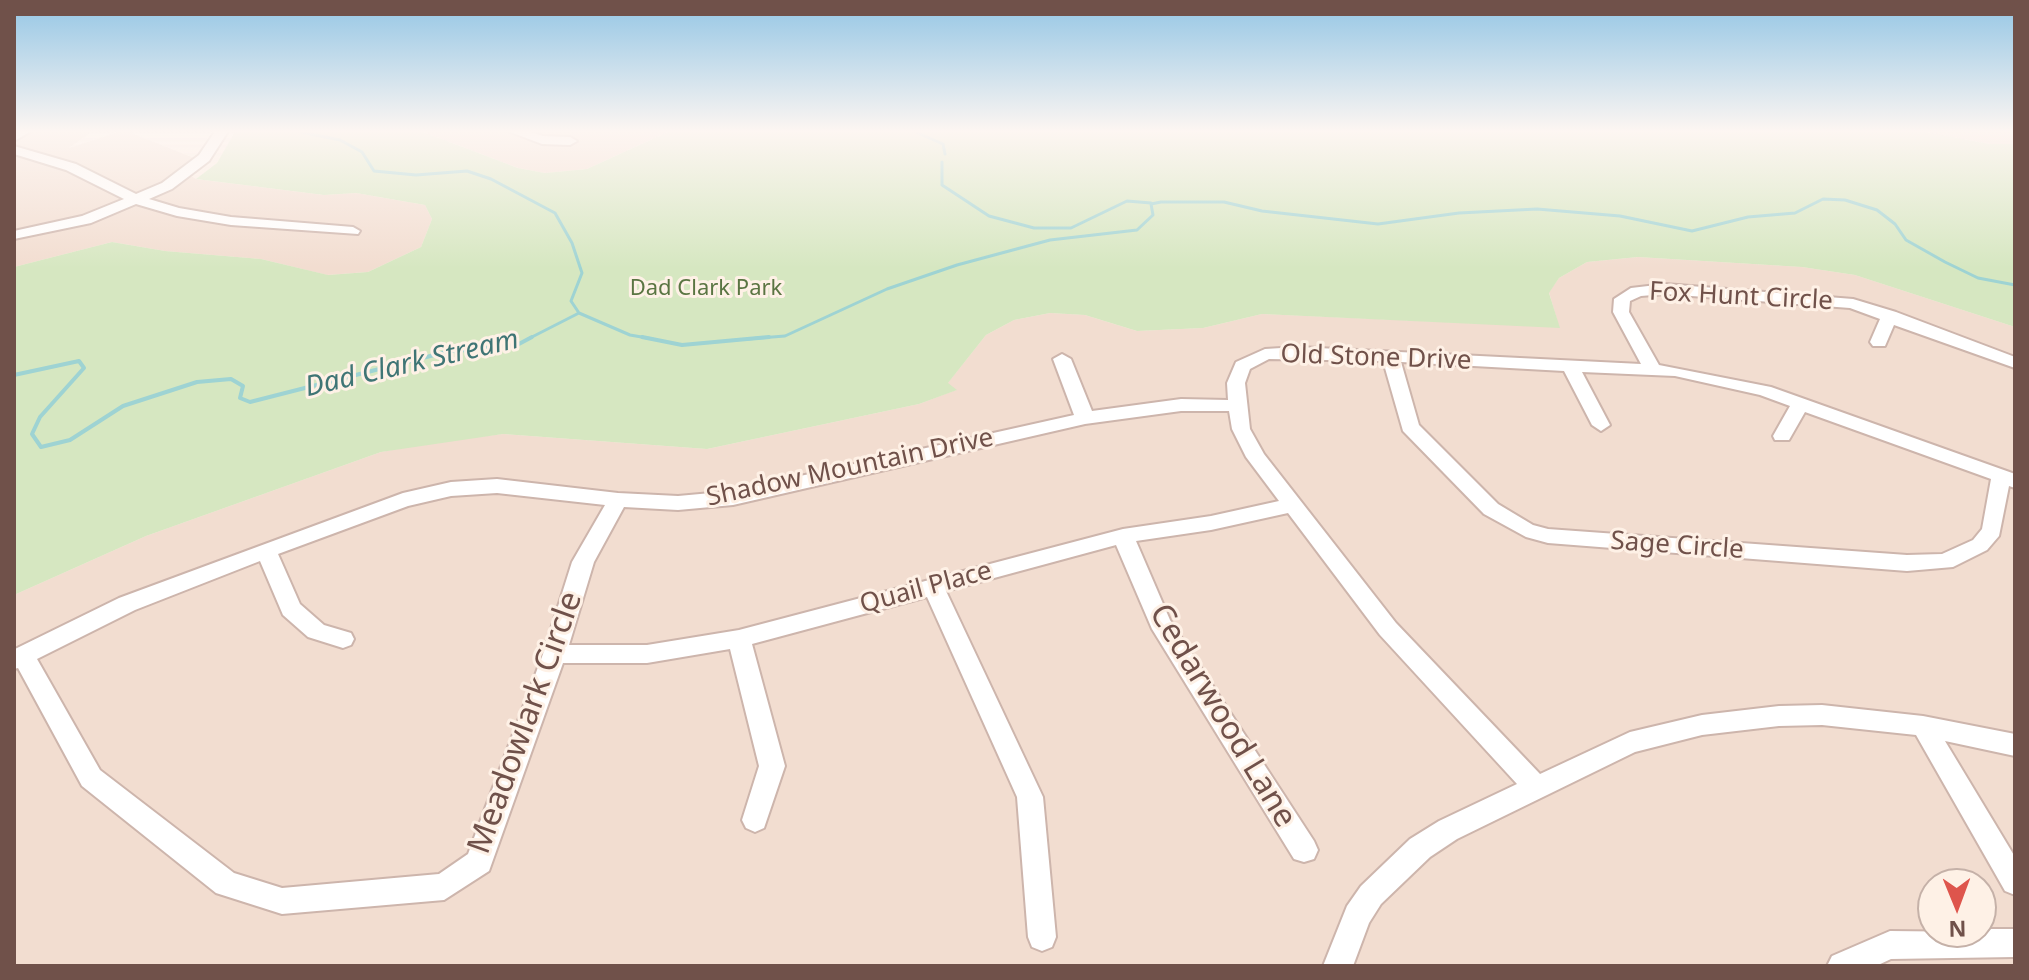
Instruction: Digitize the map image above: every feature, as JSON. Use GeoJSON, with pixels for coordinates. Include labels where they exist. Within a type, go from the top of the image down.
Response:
{"type":"FeatureCollection","features":[{"type":"Feature","properties":{"kind":"street"},"geometry":{"type":"LineString","coordinates":[[89,176],[138,200],[177,212],[231,221],[353,231]]}},
{"type":"Feature","properties":{"kind":"street"},"geometry":{"type":"LineString","coordinates":[[14,235],[86,220],[138,200],[183,176]]}},
{"type":"Feature","properties":{"kind":"street","name":"Fox Hunt Circle"},"geometry":{"type":"LineString","coordinates":[[1652,369],[1621,312],[1622,299],[1637,291],[1665,289],[1808,298],[1853,304],[1890,315]]}},
{"type":"Feature","properties":{"kind":"street"},"geometry":{"type":"LineString","coordinates":[[1879,342],[1890,315],[2015,363]]}},
{"type":"Feature","properties":{"kind":"street","name":"Old Stone Drive"},"geometry":{"type":"LineString","coordinates":[[1537,788],[1388,629],[1246,441],[1237,406],[1238,373],[1242,366],[1265,354],[1298,352],[1652,369],[1727,381],[2008,479]]}},
{"type":"Feature","properties":{"kind":"street","name":"Sage Circle"},"geometry":{"type":"LineString","coordinates":[[1391,358],[1410,427],[1491,509],[1526,530],[1548,536],[1892,562],[1945,562],[1980,545],[1992,531],[2008,479]]}},
{"type":"Feature","properties":{"kind":"street"},"geometry":{"type":"LineString","coordinates":[[1062,359],[1085,418]]}},
{"type":"Feature","properties":{"kind":"street"},"geometry":{"type":"LineString","coordinates":[[1570,366],[1601,425]]}},
{"type":"Feature","properties":{"kind":"street"},"geometry":{"type":"LineString","coordinates":[[1782,436],[1800,404]]}},
{"type":"Feature","properties":{"kind":"street","name":"Shadow Mountain Drive"},"geometry":{"type":"LineString","coordinates":[[19,658],[127,604],[403,500],[451,489],[497,486],[618,500],[678,503],[733,498],[1085,418],[1181,405],[1237,406]]}},
{"type":"Feature","properties":{"kind":"street","name":"Meadowlark Circle"},"geometry":{"type":"LineString","coordinates":[[19,658],[91,778],[226,884],[282,901],[444,887],[479,862],[555,654],[583,562],[618,500]]}},
{"type":"Feature","properties":{"kind":"street","name":"Quail Place"},"geometry":{"type":"LineString","coordinates":[[555,654],[647,654],[739,639],[1123,536],[1211,523],[1294,505]]}},
{"type":"Feature","properties":{"kind":"street","name":"Cedarwood Lane"},"geometry":{"type":"LineString","coordinates":[[1123,536],[1160,623],[1304,850]]}},
{"type":"Feature","properties":{"kind":"street"},"geometry":{"type":"LineString","coordinates":[[266,550],[291,609],[316,631],[343,639]]}},
{"type":"Feature","properties":{"kind":"street"},"geometry":{"type":"LineString","coordinates":[[933,586],[1030,797],[1042,937]]}},
{"type":"Feature","properties":{"kind":"street"},"geometry":{"type":"LineString","coordinates":[[739,639],[772,766],[755,820]]}},
{"type":"Feature","properties":{"kind":"street"},"geometry":{"type":"LineString","coordinates":[[1338,966],[1357,916],[1397,866],[1448,830],[1630,743],[1702,725],[1779,716],[1822,715],[1923,726],[2015,745]]}},
{"type":"Feature","properties":{"kind":"street"},"geometry":{"type":"LineString","coordinates":[[1923,726],[2015,882]]}},
{"type":"Feature","properties":{"kind":"street"},"geometry":{"type":"LineString","coordinates":[[1842,966],[1890,945],[2015,943]]}},
{"type":"Feature","properties":{"kind":"shaded area"},"geometry":{"type":"Polygon","coordinates":[[[14,176],[191,176],[196,179],[324,195],[356,193],[425,205],[432,219],[421,247],[368,272],[327,275],[261,259],[165,251],[112,242],[14,267],[14,176]]]}},
{"type":"Feature","properties":{"kind":"shaded area"},"geometry":{"type":"Polygon","coordinates":[[[1638,257],[1802,267],[1855,275],[2015,327],[2015,966],[14,966],[14,595],[146,536],[381,452],[442,441],[503,434],[707,449],[919,404],[956,390],[947,384],[986,335],[1014,320],[1050,313],[1085,315],[1137,331],[1203,328],[1262,314],[1559,327],[1549,292],[1559,278],[1587,262],[1638,257]]]}},
{"type":"Feature","properties":{"kind":"green space","name":"Dad Clark Park"},"geometry":{"type":"Polygon","coordinates":[[[200,176],[2015,176],[2015,327],[1855,275],[1802,267],[1638,257],[1587,262],[1559,278],[1549,293],[1560,328],[1262,314],[1203,328],[1137,331],[1085,315],[1050,313],[1014,320],[986,335],[948,383],[957,390],[919,404],[707,449],[503,434],[381,452],[146,536],[14,595],[14,267],[112,242],[165,251],[261,259],[328,275],[368,272],[421,247],[432,219],[425,205],[356,193],[324,195],[196,179],[200,176]]]}},
{"type":"Feature","properties":{"kind":"waterway"},"geometry":{"type":"LineString","coordinates":[[481,176],[555,213],[572,243],[582,273],[571,301],[579,313]]}},
{"type":"Feature","properties":{"kind":"waterway"},"geometry":{"type":"LineString","coordinates":[[942,176],[942,185],[989,216],[1034,228],[1071,228],[1127,201],[1151,203]]}},
{"type":"Feature","properties":{"kind":"waterway","name":"Dad Clark Stream"},"geometry":{"type":"LineString","coordinates":[[749,339],[785,336],[887,289],[957,265],[1050,240],[1137,230],[1153,215],[1151,204],[1161,202],[1224,202],[1262,211],[1378,224],[1459,213],[1537,209],[1620,216],[1692,231],[1748,217],[1795,213],[1823,199],[1845,200],[1877,210],[1895,224],[1906,240],[1945,262],[1978,278],[2015,285]]}},
{"type":"Feature","properties":{"kind":"waterway","name":"Dad Clark Stream"},"geometry":{"type":"LineString","coordinates":[[528,339],[579,313]]}},
{"type":"Feature","properties":{"kind":"waterway","name":"Dad Clark Stream"},"geometry":{"type":"LineString","coordinates":[[579,313],[630,335],[645,338]]}},
{"type":"Feature","properties":{"kind":"waterway","name":"Dad Clark Stream"},"geometry":{"type":"LineString","coordinates":[[14,375],[79,361],[84,368],[40,417],[32,434],[41,447],[70,440],[123,406],[197,382],[231,379],[243,386],[240,398],[250,402],[446,352],[517,345],[532,337]]}},
{"type":"Feature","properties":{"kind":"waterway","name":"Dad Clark Stream"},"geometry":{"type":"LineString","coordinates":[[749,339],[769,337]]}},
{"type":"Feature","properties":{"kind":"waterway","name":"Dad Clark Stream"},"geometry":{"type":"LineString","coordinates":[[645,338],[653,339]]}},
{"type":"Feature","properties":{"kind":"waterway","name":"Dad Clark Stream"},"geometry":{"type":"LineString","coordinates":[[645,338],[682,345],[749,339]]}}]}
